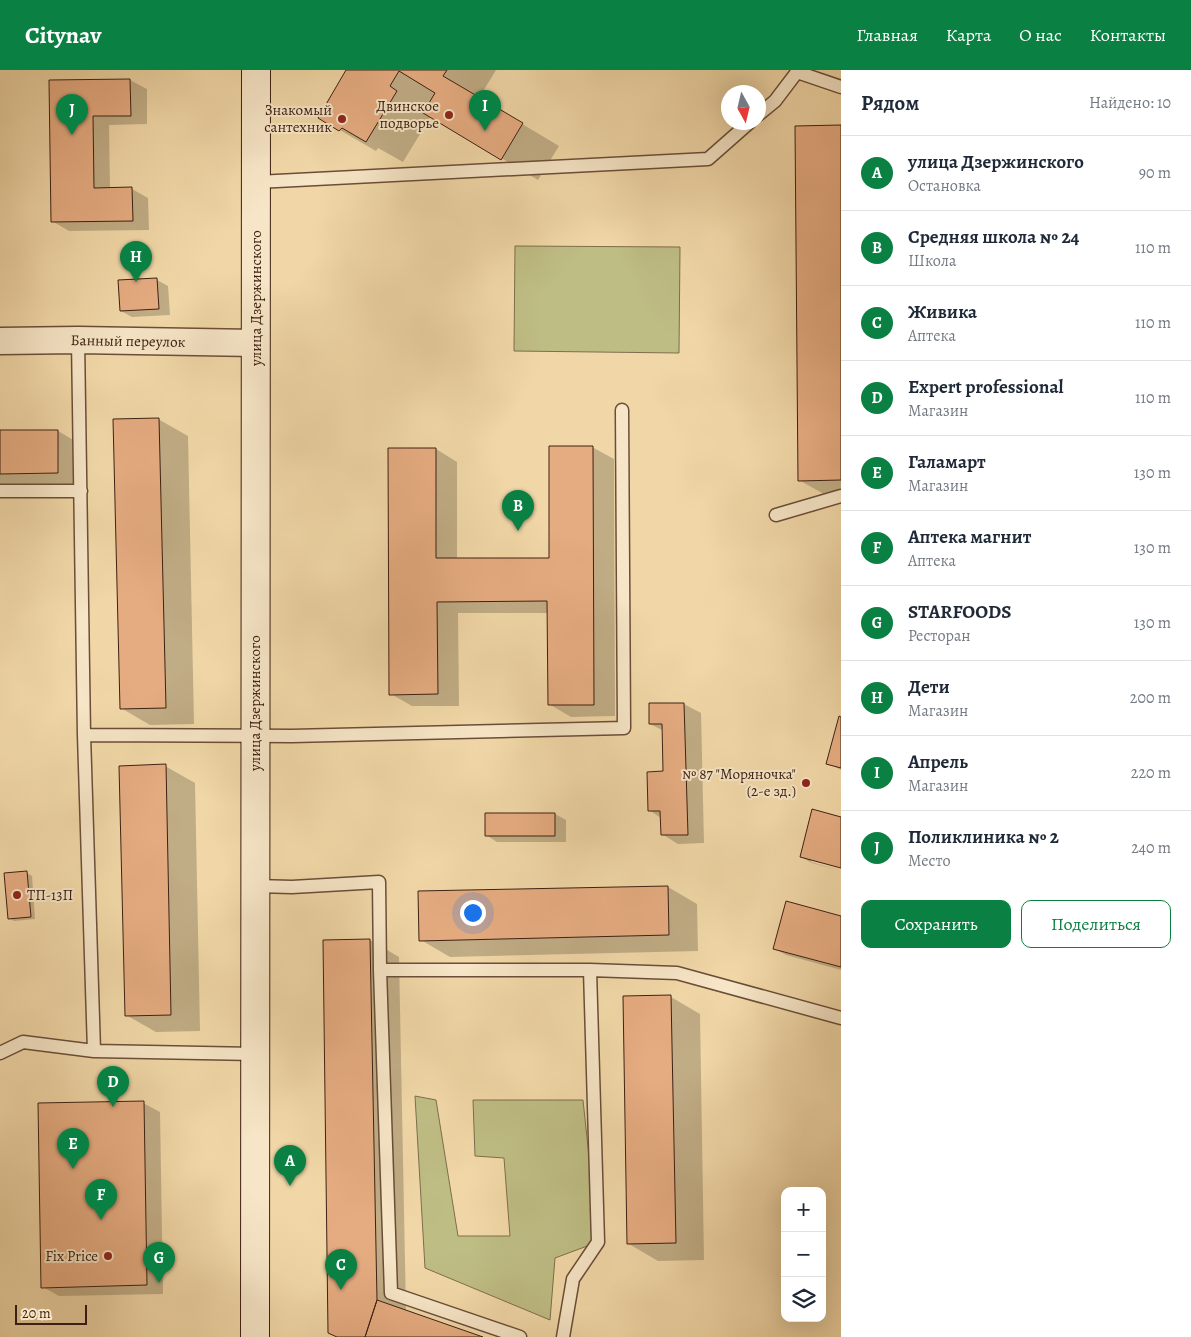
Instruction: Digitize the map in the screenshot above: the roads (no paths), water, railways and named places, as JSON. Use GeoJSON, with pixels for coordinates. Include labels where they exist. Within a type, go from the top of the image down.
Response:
{"type":"FeatureCollection","features":[{"type":"Feature","properties":{"kind":"street","name":"улица Дзержинского"},"geometry":{"type":"LineString","coordinates":[[255,1337],[256,70]]}},
{"type":"Feature","properties":{"kind":"street","name":"Банный переулок"},"geometry":{"type":"LineString","coordinates":[[0,341],[78,340],[255,343]]}},
{"type":"Feature","properties":{"kind":"lane"},"geometry":{"type":"LineString","coordinates":[[766,108],[775,101],[797,72],[841,87]]}},
{"type":"Feature","properties":{"kind":"lane"},"geometry":{"type":"LineString","coordinates":[[257,182],[708,159],[741,130]]}},
{"type":"Feature","properties":{"kind":"lane"},"geometry":{"type":"LineString","coordinates":[[78,340],[84,734],[94,1051]]}},
{"type":"Feature","properties":{"kind":"lane"},"geometry":{"type":"LineString","coordinates":[[84,734],[255,736],[624,728],[622,410]]}},
{"type":"Feature","properties":{"kind":"lane"},"geometry":{"type":"LineString","coordinates":[[0,491],[80,491]]}},
{"type":"Feature","properties":{"kind":"lane"},"geometry":{"type":"LineString","coordinates":[[776,516],[841,496]]}},
{"type":"Feature","properties":{"kind":"lane"},"geometry":{"type":"LineString","coordinates":[[255,886],[292,887],[379,882],[380,970],[391,1293],[520,1337]]}},
{"type":"Feature","properties":{"kind":"lane"},"geometry":{"type":"LineString","coordinates":[[380,970],[590,970],[677,973],[841,1018]]}},
{"type":"Feature","properties":{"kind":"lane"},"geometry":{"type":"LineString","coordinates":[[563,1337],[573,1279],[598,1242],[590,970]]}},
{"type":"Feature","properties":{"kind":"lane"},"geometry":{"type":"LineString","coordinates":[[0,1053],[22,1042],[94,1051],[255,1054]]}},
{"type":"Feature","properties":{"kind":"place","name":"Двинское подворье"},"geometry":{"type":"Point","coordinates":[449,115]}},
{"type":"Feature","properties":{"kind":"place","name":"Знакомый сантехник"},"geometry":{"type":"Point","coordinates":[342,119]}},
{"type":"Feature","properties":{"kind":"place","name":"Апрель"},"geometry":{"type":"Point","coordinates":[485,131]}},
{"type":"Feature","properties":{"kind":"place","name":"Поликлиника № 2"},"geometry":{"type":"Point","coordinates":[72,135]}},
{"type":"Feature","properties":{"kind":"place","name":"Дети"},"geometry":{"type":"Point","coordinates":[136,282]}},
{"type":"Feature","properties":{"kind":"place","name":"Средняя школа № 24"},"geometry":{"type":"Point","coordinates":[518,531]}},
{"type":"Feature","properties":{"kind":"place","name":"№ 87 \"Моряночка\" (2-е зд.)"},"geometry":{"type":"Point","coordinates":[806,783]}},
{"type":"Feature","properties":{"kind":"place","name":"ТП-13П"},"geometry":{"type":"Point","coordinates":[17,895]}},
{"type":"Feature","properties":{"kind":"place","name":"Expert professional"},"geometry":{"type":"Point","coordinates":[113,1107]}},
{"type":"Feature","properties":{"kind":"place","name":"Галамарт"},"geometry":{"type":"Point","coordinates":[73,1169]}},
{"type":"Feature","properties":{"kind":"place","name":"улица Дзержинского"},"geometry":{"type":"Point","coordinates":[290,1186]}},
{"type":"Feature","properties":{"kind":"place","name":"Аптека магнит"},"geometry":{"type":"Point","coordinates":[101,1220]}},
{"type":"Feature","properties":{"kind":"place","name":"Fix Price"},"geometry":{"type":"Point","coordinates":[108,1256]}},
{"type":"Feature","properties":{"kind":"place","name":"STARFOODS"},"geometry":{"type":"Point","coordinates":[159,1283]}},
{"type":"Feature","properties":{"kind":"place","name":"Живика"},"geometry":{"type":"Point","coordinates":[341,1290]}}]}
